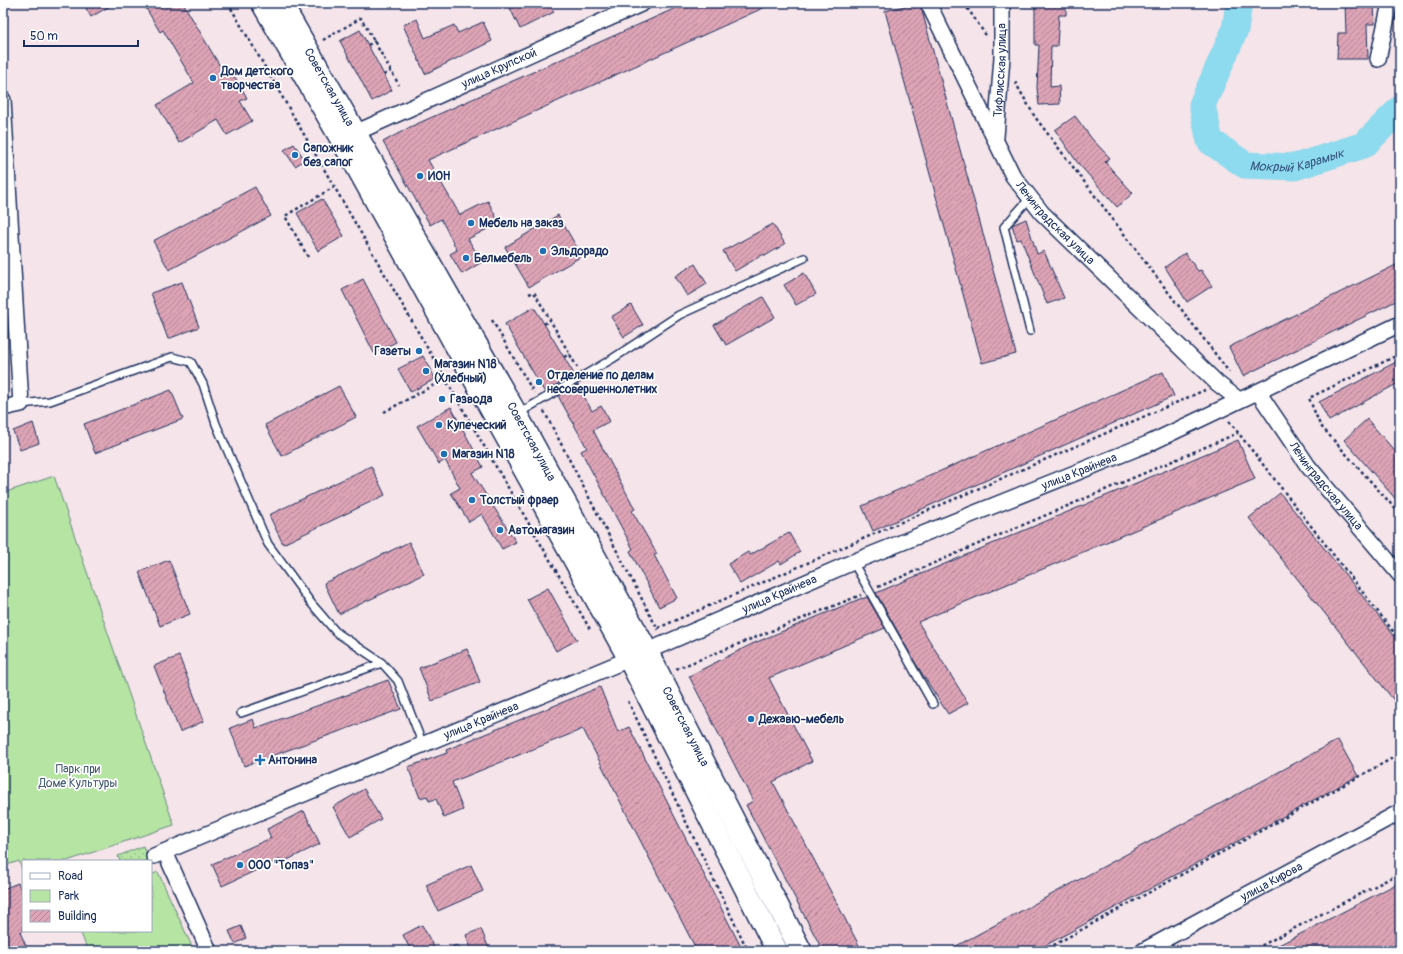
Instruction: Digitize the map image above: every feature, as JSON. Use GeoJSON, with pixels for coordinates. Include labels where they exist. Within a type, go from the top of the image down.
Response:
{"type":"FeatureCollection","features":[{"type":"Feature","properties":{"kind":"street","name":"Советская улица"},"geometry":{"type":"LineString","coordinates":[[262,3],[349,153],[646,651],[777,951]]}},
{"type":"Feature","properties":{"kind":"street","name":"Советская улица"},"geometry":{"type":"LineString","coordinates":[[281,3],[517,414],[646,651],[801,951]]}},
{"type":"Feature","properties":{"kind":"street","name":"улица Крупской"},"geometry":{"type":"LineString","coordinates":[[356,132],[643,3]]}},
{"type":"Feature","properties":{"kind":"street","name":"Ленинградская улица"},"geometry":{"type":"LineString","coordinates":[[928,3],[1014,176],[1030,198],[1042,213],[1217,383],[1239,400]]}},
{"type":"Feature","properties":{"kind":"street","name":"Тифлисская улица"},"geometry":{"type":"LineString","coordinates":[[996,138],[1002,57],[1002,3]]}},
{"type":"Feature","properties":{"kind":"street"},"geometry":{"type":"LineString","coordinates":[[1378,59],[1393,5]]}},
{"type":"Feature","properties":{"kind":"street"},"geometry":{"type":"LineString","coordinates":[[3,100],[21,404],[3,408]]}},
{"type":"Feature","properties":{"kind":"street","name":"улица Крайнева"},"geometry":{"type":"LineString","coordinates":[[209,951],[159,854],[423,745],[853,562],[1150,443],[1239,400],[1261,397],[1400,324]]}},
{"type":"Feature","properties":{"kind":"street","name":"Ленинградская улица"},"geometry":{"type":"LineString","coordinates":[[1261,397],[1308,466],[1400,575]]}},
{"type":"Feature","properties":{"kind":"street","name":"улица Кирова"},"geometry":{"type":"LineString","coordinates":[[1143,951],[1400,812]]}},
{"type":"Feature","properties":{"kind":"lane"},"geometry":{"type":"LineString","coordinates":[[1030,198],[1004,227],[1030,331]]}},
{"type":"Feature","properties":{"kind":"lane"},"geometry":{"type":"LineString","coordinates":[[517,414],[583,376],[679,315],[804,258]]}},
{"type":"Feature","properties":{"kind":"lane"},"geometry":{"type":"LineString","coordinates":[[21,404],[50,400],[172,357],[191,362],[203,384],[216,424],[268,544],[310,603],[336,632],[382,663],[398,681],[423,745]]}},
{"type":"Feature","properties":{"kind":"lane"},"geometry":{"type":"LineString","coordinates":[[853,562],[933,704]]}},
{"type":"Feature","properties":{"kind":"lane"},"geometry":{"type":"LineString","coordinates":[[241,713],[382,663]]}},
{"type":"Feature","properties":{"kind":"path"},"geometry":{"type":"LineString","coordinates":[[228,3],[594,635]]}},
{"type":"Feature","properties":{"kind":"path"},"geometry":{"type":"LineString","coordinates":[[964,3],[1002,57],[1035,117],[1232,376]]}},
{"type":"Feature","properties":{"kind":"path"},"geometry":{"type":"LineString","coordinates":[[322,40],[361,18],[399,85]]}},
{"type":"Feature","properties":{"kind":"path"},"geometry":{"type":"LineString","coordinates":[[368,45],[375,41]]}},
{"type":"Feature","properties":{"kind":"path"},"geometry":{"type":"LineString","coordinates":[[384,75],[391,71]]}},
{"type":"Feature","properties":{"kind":"path"},"geometry":{"type":"LineString","coordinates":[[308,257],[285,216],[334,187]]}},
{"type":"Feature","properties":{"kind":"path"},"geometry":{"type":"LineString","coordinates":[[529,294],[534,292],[583,376]]}},
{"type":"Feature","properties":{"kind":"path"},"geometry":{"type":"LineString","coordinates":[[492,320],[539,402],[658,628]]}},
{"type":"Feature","properties":{"kind":"path"},"geometry":{"type":"LineString","coordinates":[[544,324],[550,320]]}},
{"type":"Feature","properties":{"kind":"path"},"geometry":{"type":"LineString","coordinates":[[564,357],[570,354]]}},
{"type":"Feature","properties":{"kind":"path"},"geometry":{"type":"LineString","coordinates":[[1400,354],[1309,398],[1320,425],[1400,514]]}},
{"type":"Feature","properties":{"kind":"path"},"geometry":{"type":"LineString","coordinates":[[384,412],[445,379]]}},
{"type":"Feature","properties":{"kind":"path"},"geometry":{"type":"LineString","coordinates":[[646,651],[658,628],[1190,398],[1217,383]]}},
{"type":"Feature","properties":{"kind":"path"},"geometry":{"type":"LineString","coordinates":[[1220,410],[1400,640]]}},
{"type":"Feature","properties":{"kind":"path"},"geometry":{"type":"LineString","coordinates":[[659,676],[870,591],[1238,432]]}},
{"type":"Feature","properties":{"kind":"path"},"geometry":{"type":"LineString","coordinates":[[628,700],[748,951]]}},
{"type":"Feature","properties":{"kind":"path"},"geometry":{"type":"LineString","coordinates":[[1043,951],[1400,754]]}},
{"type":"Feature","properties":{"kind":"path"},"geometry":{"type":"LineString","coordinates":[[1251,951],[1400,873]]}},
{"type":"Feature","properties":{"kind":"green space","name":"Парк при Доме Культуры"},"geometry":{"type":"Polygon","coordinates":[[[54,476],[174,825],[70,860],[22,860],[22,869],[19,861],[4,866],[3,864],[3,493],[54,476]]]}},
{"type":"Feature","properties":{"kind":"green space"},"geometry":{"type":"Polygon","coordinates":[[[143,846],[149,860],[120,860],[118,856],[143,846]]]}},
{"type":"Feature","properties":{"kind":"green space"},"geometry":{"type":"Polygon","coordinates":[[[158,872],[194,951],[88,951],[80,932],[152,932],[152,875],[158,872]]]}},
{"type":"Feature","properties":{"kind":"building"},"geometry":{"type":"Polygon","coordinates":[[[83,3],[115,3],[91,17],[83,3]]]}},
{"type":"Feature","properties":{"kind":"building","name":"Дом детского творчества"},"geometry":{"type":"Polygon","coordinates":[[[143,3],[183,3],[224,73],[230,69],[242,89],[247,98],[240,101],[252,121],[227,135],[218,120],[179,143],[157,105],[194,83],[163,30],[160,32],[143,3]]]}},
{"type":"Feature","properties":{"kind":"building"},"geometry":{"type":"Polygon","coordinates":[[[521,3],[549,3],[554,12],[520,29],[510,8],[521,3]]]}},
{"type":"Feature","properties":{"kind":"building"},"geometry":{"type":"Polygon","coordinates":[[[687,3],[774,3],[428,160],[460,215],[488,201],[499,223],[468,239],[482,262],[462,274],[450,254],[457,250],[441,219],[430,225],[383,142],[410,127],[687,3]]]}},
{"type":"Feature","properties":{"kind":"building"},"geometry":{"type":"Polygon","coordinates":[[[919,3],[922,11],[1016,354],[982,363],[885,11],[919,3]]]}},
{"type":"Feature","properties":{"kind":"building"},"geometry":{"type":"Polygon","coordinates":[[[1035,3],[1066,3],[1066,15],[1059,15],[1057,46],[1051,46],[1050,87],[1059,86],[1060,104],[1039,105],[1037,88],[1039,45],[1035,45],[1035,3]]]}},
{"type":"Feature","properties":{"kind":"building"},"geometry":{"type":"Polygon","coordinates":[[[1345,3],[1374,3],[1375,24],[1367,24],[1368,59],[1337,59],[1338,33],[1346,33],[1345,3]]]}},
{"type":"Feature","properties":{"kind":"building"},"geometry":{"type":"Polygon","coordinates":[[[417,19],[425,38],[454,25],[458,33],[483,22],[492,41],[425,74],[403,25],[417,19]]]}},
{"type":"Feature","properties":{"kind":"building"},"geometry":{"type":"Polygon","coordinates":[[[360,30],[392,90],[372,101],[340,41],[360,30]]]}},
{"type":"Feature","properties":{"kind":"building"},"geometry":{"type":"Polygon","coordinates":[[[1075,116],[1092,139],[1110,158],[1105,162],[1133,193],[1117,207],[1077,162],[1055,130],[1075,116]]]}},
{"type":"Feature","properties":{"kind":"building","name":"Сапожник без сапог"},"geometry":{"type":"Polygon","coordinates":[[[294,144],[305,160],[295,166],[284,150],[294,144]]]}},
{"type":"Feature","properties":{"kind":"building"},"geometry":{"type":"Polygon","coordinates":[[[255,187],[271,216],[169,270],[153,241],[255,187]]]}},
{"type":"Feature","properties":{"kind":"building"},"geometry":{"type":"Polygon","coordinates":[[[322,199],[344,236],[318,251],[297,213],[322,199]]]}},
{"type":"Feature","properties":{"kind":"building","name":"Эльдорадо"},"geometry":{"type":"Polygon","coordinates":[[[558,215],[582,256],[529,287],[505,247],[558,215]]]}},
{"type":"Feature","properties":{"kind":"building"},"geometry":{"type":"Polygon","coordinates":[[[1026,219],[1037,254],[1044,251],[1064,298],[1047,304],[1021,239],[1017,240],[1012,225],[1026,219]]]}},
{"type":"Feature","properties":{"kind":"building"},"geometry":{"type":"Polygon","coordinates":[[[773,224],[785,244],[735,271],[723,251],[773,224]]]}},
{"type":"Feature","properties":{"kind":"building"},"geometry":{"type":"Polygon","coordinates":[[[1185,253],[1198,271],[1201,270],[1212,286],[1187,302],[1165,267],[1185,253]]]}},
{"type":"Feature","properties":{"kind":"building"},"geometry":{"type":"Polygon","coordinates":[[[1400,263],[1400,299],[1243,376],[1229,347],[1400,263]]]}},
{"type":"Feature","properties":{"kind":"building"},"geometry":{"type":"Polygon","coordinates":[[[695,264],[707,284],[687,296],[675,276],[695,264]]]}},
{"type":"Feature","properties":{"kind":"building"},"geometry":{"type":"Polygon","coordinates":[[[804,273],[816,294],[796,305],[784,285],[804,273]]]}},
{"type":"Feature","properties":{"kind":"building"},"geometry":{"type":"Polygon","coordinates":[[[363,279],[396,342],[374,353],[342,290],[363,279]]]}},
{"type":"Feature","properties":{"kind":"building"},"geometry":{"type":"Polygon","coordinates":[[[182,282],[199,327],[168,339],[151,293],[182,282]]]}},
{"type":"Feature","properties":{"kind":"building"},"geometry":{"type":"Polygon","coordinates":[[[763,297],[775,317],[726,345],[714,325],[763,297]]]}},
{"type":"Feature","properties":{"kind":"building"},"geometry":{"type":"Polygon","coordinates":[[[631,305],[643,325],[624,337],[611,317],[631,305]]]}},
{"type":"Feature","properties":{"kind":"building"},"geometry":{"type":"Polygon","coordinates":[[[534,307],[574,374],[573,376],[544,391],[505,324],[534,307]]]}},
{"type":"Feature","properties":{"kind":"building"},"geometry":{"type":"Polygon","coordinates":[[[423,356],[435,379],[411,392],[398,369],[423,356]]]}},
{"type":"Feature","properties":{"kind":"building"},"geometry":{"type":"Polygon","coordinates":[[[1400,360],[1400,382],[1329,421],[1319,402],[1400,360]]]}},
{"type":"Feature","properties":{"kind":"building"},"geometry":{"type":"Polygon","coordinates":[[[1163,372],[1174,396],[873,531],[862,506],[1163,372]]]}},
{"type":"Feature","properties":{"kind":"building"},"geometry":{"type":"Polygon","coordinates":[[[578,385],[592,411],[601,406],[610,421],[593,430],[635,509],[632,511],[657,554],[654,555],[677,598],[659,607],[630,551],[633,549],[581,451],[587,448],[558,396],[578,385]]]}},
{"type":"Feature","properties":{"kind":"building"},"geometry":{"type":"Polygon","coordinates":[[[339,386],[356,417],[282,456],[265,425],[339,386]]]}},
{"type":"Feature","properties":{"kind":"building"},"geometry":{"type":"Polygon","coordinates":[[[171,390],[183,419],[95,453],[84,424],[171,390]]]}},
{"type":"Feature","properties":{"kind":"building"},"geometry":{"type":"Polygon","coordinates":[[[451,407],[483,467],[472,473],[516,542],[502,549],[482,514],[469,522],[451,493],[460,488],[445,460],[439,464],[417,426],[451,407]]]}},
{"type":"Feature","properties":{"kind":"building"},"geometry":{"type":"Polygon","coordinates":[[[1367,419],[1400,457],[1400,504],[1344,440],[1367,419]]]}},
{"type":"Feature","properties":{"kind":"building"},"geometry":{"type":"Polygon","coordinates":[[[33,423],[39,443],[20,450],[13,431],[33,423]]]}},
{"type":"Feature","properties":{"kind":"building"},"geometry":{"type":"Polygon","coordinates":[[[1238,440],[1255,479],[918,622],[968,703],[948,714],[916,664],[876,593],[1238,440]]]}},
{"type":"Feature","properties":{"kind":"building"},"geometry":{"type":"Polygon","coordinates":[[[371,466],[385,495],[283,544],[269,515],[371,466]]]}},
{"type":"Feature","properties":{"kind":"building"},"geometry":{"type":"Polygon","coordinates":[[[1280,493],[1400,643],[1400,708],[1249,518],[1280,493]]]}},
{"type":"Feature","properties":{"kind":"building"},"geometry":{"type":"Polygon","coordinates":[[[789,533],[800,552],[781,564],[779,561],[740,584],[728,564],[748,552],[750,555],[789,533]]]}},
{"type":"Feature","properties":{"kind":"building"},"geometry":{"type":"Polygon","coordinates":[[[409,542],[424,574],[339,614],[324,583],[409,542]]]}},
{"type":"Feature","properties":{"kind":"building"},"geometry":{"type":"Polygon","coordinates":[[[169,560],[190,614],[160,626],[139,572],[169,560]]]}},
{"type":"Feature","properties":{"kind":"building"},"geometry":{"type":"Polygon","coordinates":[[[548,588],[577,640],[556,651],[527,599],[548,588]]]}},
{"type":"Feature","properties":{"kind":"building"},"geometry":{"type":"Polygon","coordinates":[[[867,597],[885,628],[769,678],[812,761],[773,782],[862,951],[823,951],[746,805],[753,801],[689,676],[752,644],[867,597]]]}},
{"type":"Feature","properties":{"kind":"building"},"geometry":{"type":"Polygon","coordinates":[[[467,649],[480,682],[432,701],[419,668],[467,649]]]}},
{"type":"Feature","properties":{"kind":"building"},"geometry":{"type":"Polygon","coordinates":[[[179,656],[204,721],[180,732],[154,666],[179,656]]]}},
{"type":"Feature","properties":{"kind":"building"},"geometry":{"type":"Polygon","coordinates":[[[388,680],[401,709],[244,766],[230,728],[253,719],[256,728],[388,680]]]}},
{"type":"Feature","properties":{"kind":"building"},"geometry":{"type":"Polygon","coordinates":[[[600,687],[618,732],[629,727],[743,951],[697,951],[583,729],[452,782],[463,810],[444,818],[436,799],[429,801],[427,796],[420,798],[408,767],[447,753],[446,750],[600,687]]]}},
{"type":"Feature","properties":{"kind":"building"},"geometry":{"type":"Polygon","coordinates":[[[1338,740],[1358,776],[1035,951],[947,951],[1338,740]]]}},
{"type":"Feature","properties":{"kind":"building"},"geometry":{"type":"Polygon","coordinates":[[[364,789],[381,819],[350,837],[333,807],[364,789]]]}},
{"type":"Feature","properties":{"kind":"building"},"geometry":{"type":"Polygon","coordinates":[[[304,811],[320,844],[283,862],[281,859],[222,886],[212,864],[271,838],[267,829],[304,811]]]}},
{"type":"Feature","properties":{"kind":"building"},"geometry":{"type":"Polygon","coordinates":[[[471,865],[483,891],[438,911],[426,885],[471,865]]]}},
{"type":"Feature","properties":{"kind":"building"},"geometry":{"type":"Polygon","coordinates":[[[1400,882],[1400,951],[1267,951],[1312,928],[1400,882]]]}},
{"type":"Feature","properties":{"kind":"building"},"geometry":{"type":"Polygon","coordinates":[[[18,883],[22,893],[22,931],[20,932],[28,951],[3,951],[3,889],[18,883]]]}},
{"type":"Feature","properties":{"kind":"building"},"geometry":{"type":"Polygon","coordinates":[[[422,925],[436,951],[411,951],[403,935],[422,925]]]}},
{"type":"Feature","properties":{"kind":"building"},"geometry":{"type":"Polygon","coordinates":[[[241,926],[246,938],[235,944],[229,931],[241,926]]]}},
{"type":"Feature","properties":{"kind":"building"},"geometry":{"type":"Polygon","coordinates":[[[481,929],[490,951],[472,951],[466,935],[481,929]]]}},
{"type":"Feature","properties":{"kind":"waterway","name":"Мокрый Карамык"},"geometry":{"type":"LineString","coordinates":[[1239,3],[1235,30],[1202,105],[1210,141],[1245,165],[1295,167],[1364,145],[1400,109]]}},
{"type":"Feature","properties":{"kind":"place","name":"Дом детского творчества"},"geometry":{"type":"Point","coordinates":[213,78]}},
{"type":"Feature","properties":{"kind":"place","name":"Сапожник без сапог"},"geometry":{"type":"Point","coordinates":[295,155]}},
{"type":"Feature","properties":{"kind":"place","name":"ИОН"},"geometry":{"type":"Point","coordinates":[420,176]}},
{"type":"Feature","properties":{"kind":"place","name":"Мебель на заказ"},"geometry":{"type":"Point","coordinates":[471,223]}},
{"type":"Feature","properties":{"kind":"place","name":"Эльдорадо"},"geometry":{"type":"Point","coordinates":[543,251]}},
{"type":"Feature","properties":{"kind":"place","name":"Белмебель"},"geometry":{"type":"Point","coordinates":[466,258]}},
{"type":"Feature","properties":{"kind":"place","name":"Газеты"},"geometry":{"type":"Point","coordinates":[419,351]}},
{"type":"Feature","properties":{"kind":"place","name":"Магазин N18 (Хлебный)"},"geometry":{"type":"Point","coordinates":[426,371]}},
{"type":"Feature","properties":{"kind":"place","name":"Отделение по делам несовершеннолетних"},"geometry":{"type":"Point","coordinates":[539,382]}},
{"type":"Feature","properties":{"kind":"place","name":"Газвода"},"geometry":{"type":"Point","coordinates":[442,399]}},
{"type":"Feature","properties":{"kind":"place","name":"Купеческий"},"geometry":{"type":"Point","coordinates":[439,425]}},
{"type":"Feature","properties":{"kind":"place","name":"Магазин N18"},"geometry":{"type":"Point","coordinates":[444,454]}},
{"type":"Feature","properties":{"kind":"place","name":"Толстый фраер"},"geometry":{"type":"Point","coordinates":[472,500]}},
{"type":"Feature","properties":{"kind":"place","name":"Автомагазин"},"geometry":{"type":"Point","coordinates":[500,530]}},
{"type":"Feature","properties":{"kind":"place","name":"Дежавю-мебель"},"geometry":{"type":"Point","coordinates":[751,719]}},
{"type":"Feature","properties":{"kind":"place","name":"Антонина"},"geometry":{"type":"Point","coordinates":[260,760]}},
{"type":"Feature","properties":{"kind":"place","name":"ООО \"Топаз\""},"geometry":{"type":"Point","coordinates":[240,865]}}]}
